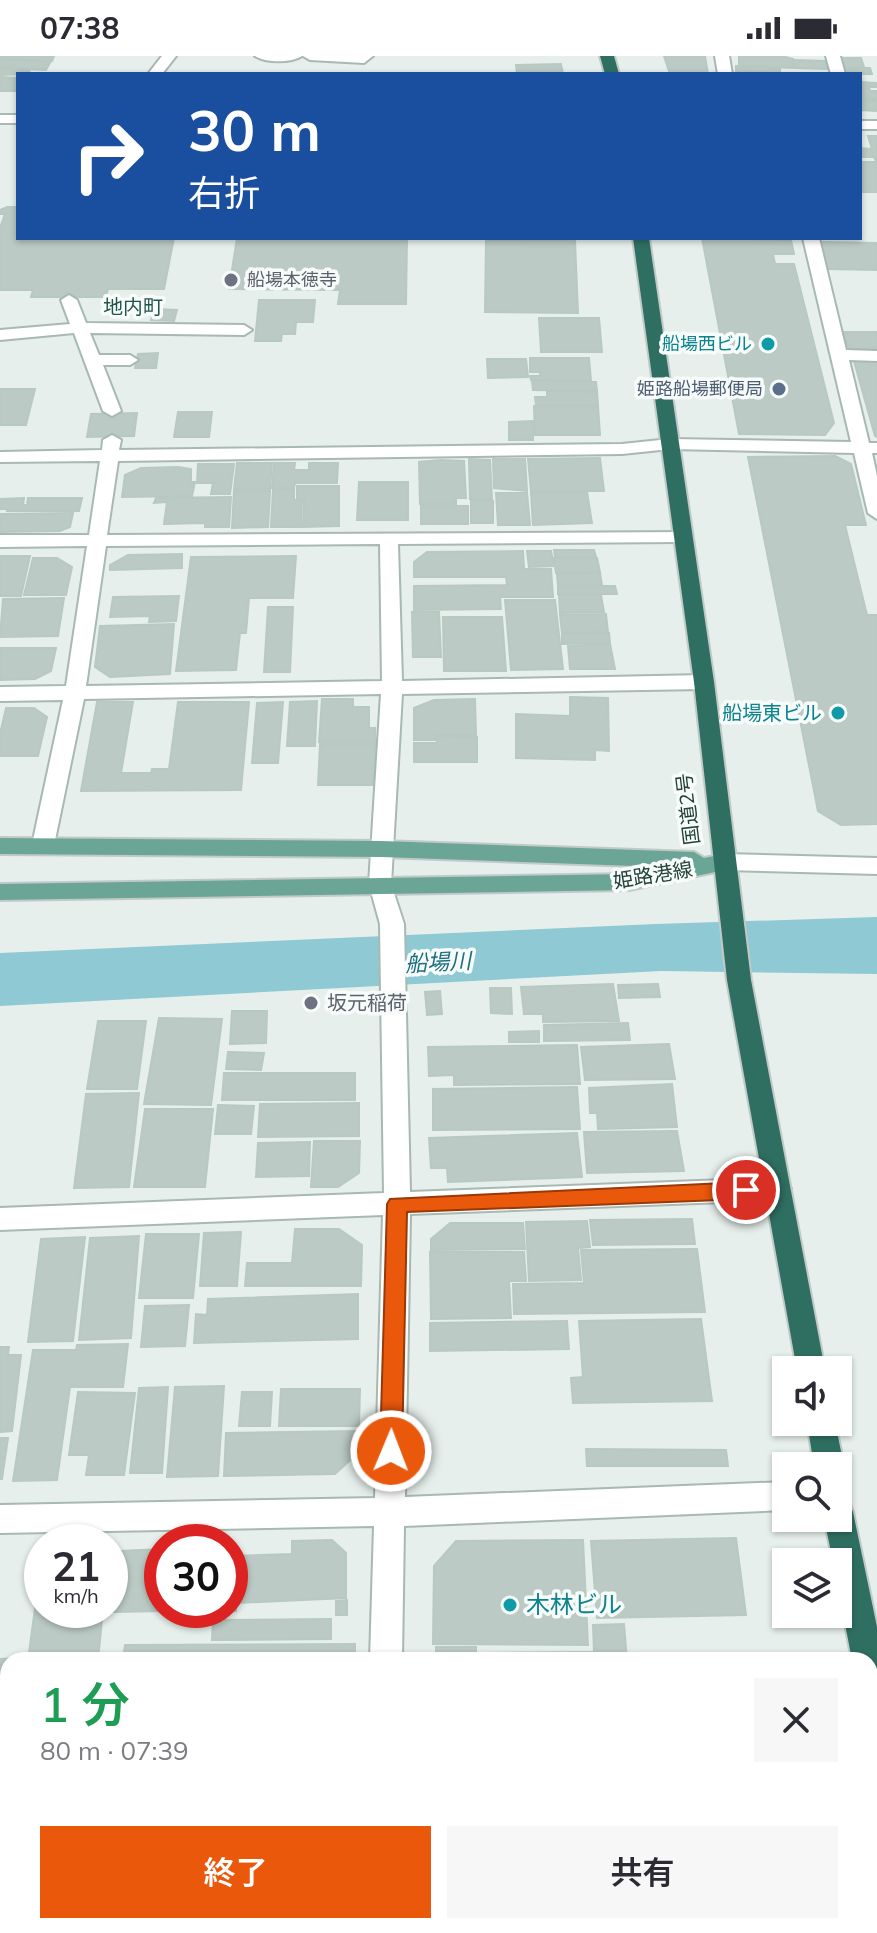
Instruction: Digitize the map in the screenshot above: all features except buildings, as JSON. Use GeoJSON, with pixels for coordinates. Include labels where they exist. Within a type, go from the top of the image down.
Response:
{"type":"FeatureCollection","features":[{"type":"Feature","properties":{"kind":"highway","name":"国道2号"},"geometry":{"type":"LineString","coordinates":[[641,240],[704,682],[739,980],[808,1356]]}},
{"type":"Feature","properties":{"kind":"highway"},"geometry":{"type":"LineString","coordinates":[[842,1532],[866,1652]]}},
{"type":"Feature","properties":{"kind":"main road","name":"姫路港線"},"geometry":{"type":"LineString","coordinates":[[0,846],[382,849],[725,862]]}},
{"type":"Feature","properties":{"kind":"main road","name":"姫路港線"},"geometry":{"type":"LineString","coordinates":[[0,892],[629,882],[725,862]]}},
{"type":"Feature","properties":{"kind":"street"},"geometry":{"type":"LineString","coordinates":[[157,72],[169,56]]}},
{"type":"Feature","properties":{"kind":"street"},"geometry":{"type":"LineString","coordinates":[[262,56],[295,56]]}},
{"type":"Feature","properties":{"kind":"street"},"geometry":{"type":"LineString","coordinates":[[308,56],[364,59],[366,56]]}},
{"type":"Feature","properties":{"kind":"street"},"geometry":{"type":"LineString","coordinates":[[811,240],[838,355],[868,448],[877,513]]}},
{"type":"Feature","properties":{"kind":"street"},"geometry":{"type":"LineString","coordinates":[[69,300],[112,411]]}},
{"type":"Feature","properties":{"kind":"street"},"geometry":{"type":"LineString","coordinates":[[0,335],[80,328],[244,330]]}},
{"type":"Feature","properties":{"kind":"street"},"geometry":{"type":"LineString","coordinates":[[838,355],[877,356]]}},
{"type":"Feature","properties":{"kind":"street"},"geometry":{"type":"LineString","coordinates":[[92,360],[130,360]]}},
{"type":"Feature","properties":{"kind":"street"},"geometry":{"type":"LineString","coordinates":[[0,457],[110,449],[622,449],[670,444],[868,448]]}},
{"type":"Feature","properties":{"kind":"street"},"geometry":{"type":"LineString","coordinates":[[43,845],[75,692],[110,449]]}},
{"type":"Feature","properties":{"kind":"street"},"geometry":{"type":"LineString","coordinates":[[0,541],[682,536]]}},
{"type":"Feature","properties":{"kind":"street"},"geometry":{"type":"LineString","coordinates":[[386,1652],[397,1204],[392,924],[380,884],[392,685],[389,540]]}},
{"type":"Feature","properties":{"kind":"street"},"geometry":{"type":"LineString","coordinates":[[0,694],[704,682]]}},
{"type":"Feature","properties":{"kind":"street"},"geometry":{"type":"LineString","coordinates":[[725,862],[877,866]]}},
{"type":"Feature","properties":{"kind":"street"},"geometry":{"type":"LineString","coordinates":[[0,1219],[778,1189]]}},
{"type":"Feature","properties":{"kind":"street"},"geometry":{"type":"LineString","coordinates":[[0,1519],[390,1512],[772,1497]]}},
{"type":"Feature","properties":{"kind":"water","name":"船場川"},"geometry":{"type":"Polygon","coordinates":[[[877,917],[877,974],[661,971],[0,1006],[0,953],[877,917]]]}},
{"type":"Feature","properties":{"kind":"place","name":"船場本徳寺"},"geometry":{"type":"Point","coordinates":[231,280]}},
{"type":"Feature","properties":{"kind":"place","name":"船場西ビル"},"geometry":{"type":"Point","coordinates":[768,344]}},
{"type":"Feature","properties":{"kind":"place","name":"姫路船場郵便局"},"geometry":{"type":"Point","coordinates":[779,389]}},
{"type":"Feature","properties":{"kind":"place","name":"船場東ビル"},"geometry":{"type":"Point","coordinates":[838,713]}},
{"type":"Feature","properties":{"kind":"place","name":"坂元稲荷"},"geometry":{"type":"Point","coordinates":[311,1003]}},
{"type":"Feature","properties":{"kind":"place","name":"木林ビル"},"geometry":{"type":"Point","coordinates":[510,1605]}},
{"type":"Feature","properties":{"kind":"district","name":"地内町"},"geometry":{"type":"Point","coordinates":[133,307]}},
{"type":"Feature","properties":{"kind":"route"},"geometry":{"type":"LineString","coordinates":[[391,1451],[397,1204],[746,1190]]}}]}
